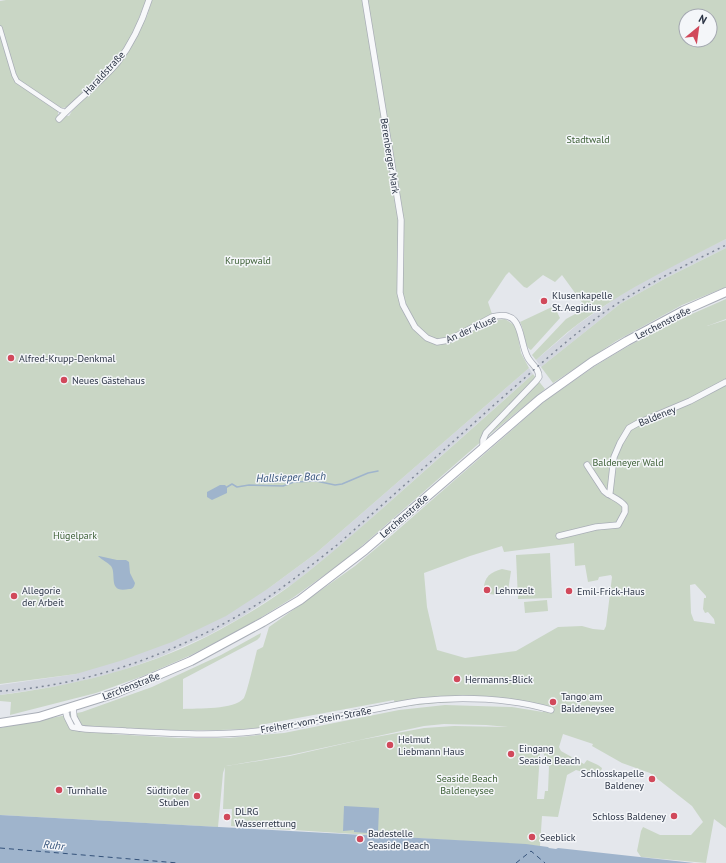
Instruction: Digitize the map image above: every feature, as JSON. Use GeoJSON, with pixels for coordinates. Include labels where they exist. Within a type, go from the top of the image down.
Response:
{"type":"FeatureCollection","features":[{"type":"Feature","properties":{"kind":"main road","name":"Lerchenstraße"},"geometry":{"type":"LineString","coordinates":[[69,708],[116,693],[191,661],[228,642],[300,600],[365,550],[540,399],[592,362],[627,341],[683,311],[726,292]]}},
{"type":"Feature","properties":{"kind":"main road"},"geometry":{"type":"LineString","coordinates":[[0,723],[39,717],[69,708]]}},
{"type":"Feature","properties":{"kind":"street","name":"Haraldstraße"},"geometry":{"type":"LineString","coordinates":[[60,118],[101,80],[117,62],[130,43],[149,0]]}},
{"type":"Feature","properties":{"kind":"street","name":"Berenberger Mark"},"geometry":{"type":"LineString","coordinates":[[365,0],[401,220],[400,293],[406,312]]}},
{"type":"Feature","properties":{"kind":"street"},"geometry":{"type":"LineString","coordinates":[[0,28],[14,75],[18,82],[60,110],[66,112]]}},
{"type":"Feature","properties":{"kind":"street","name":"An der Kluse"},"geometry":{"type":"LineString","coordinates":[[406,312],[415,327],[422,334],[437,342],[449,340],[492,317],[498,316],[509,318],[518,326],[521,332],[524,349],[528,358],[538,371],[539,377],[492,425],[483,440],[483,448]]}},
{"type":"Feature","properties":{"kind":"street","name":"Baldeney"},"geometry":{"type":"LineString","coordinates":[[608,494],[610,492],[614,457],[620,443],[630,428],[638,423],[690,401],[726,382]]}},
{"type":"Feature","properties":{"kind":"street"},"geometry":{"type":"LineString","coordinates":[[559,536],[596,527],[618,525],[625,512],[625,506],[620,501],[608,494],[587,465]]}},
{"type":"Feature","properties":{"kind":"street","name":"Freiherr-vom-Stein-Straße"},"geometry":{"type":"LineString","coordinates":[[69,708],[67,718],[72,727],[178,734],[228,734],[279,728],[421,701],[510,701],[532,704],[551,710]]}},
{"type":"Feature","properties":{"kind":"shaded area"},"geometry":{"type":"Polygon","coordinates":[[[726,239],[726,248],[666,278],[620,304],[541,367],[536,360],[577,325],[616,298],[661,271],[726,239]]]}},
{"type":"Feature","properties":{"kind":"shaded area"},"geometry":{"type":"Polygon","coordinates":[[[529,368],[533,374],[338,548],[294,583],[242,617],[207,636],[160,657],[114,673],[65,685],[0,695],[0,685],[76,674],[269,588],[315,554],[529,368]]]}},
{"type":"Feature","properties":{"kind":"green space"},"geometry":{"type":"Polygon","coordinates":[[[146,0],[130,37],[112,65],[68,107],[62,108],[58,106],[58,115],[69,116],[72,111],[121,63],[147,16],[152,0],[726,0],[726,239],[650,278],[613,300],[572,328],[536,360],[532,355],[566,319],[586,308],[562,275],[555,282],[543,275],[527,288],[524,287],[509,272],[488,302],[492,314],[448,339],[439,340],[427,335],[441,343],[450,343],[494,320],[505,319],[514,325],[517,331],[521,353],[529,368],[315,554],[269,588],[226,616],[172,642],[120,661],[76,674],[0,684],[0,1],[146,0]],[[399,220],[399,294],[404,312],[414,328],[423,333],[417,327],[403,298],[399,220]]]}},
{"type":"Feature","properties":{"kind":"green space"},"geometry":{"type":"Polygon","coordinates":[[[726,248],[726,287],[682,305],[616,341],[553,383],[541,367],[620,304],[666,278],[726,248]]]}},
{"type":"Feature","properties":{"kind":"green space","name":"Baldeneyer Wald"},"geometry":{"type":"Polygon","coordinates":[[[726,299],[726,319],[707,326],[726,320],[726,828],[714,819],[706,863],[641,857],[637,851],[643,827],[660,835],[691,835],[703,822],[692,806],[650,773],[622,763],[592,746],[593,744],[563,734],[559,747],[561,751],[584,764],[587,760],[602,768],[599,777],[576,770],[567,775],[558,817],[542,816],[540,846],[231,826],[232,809],[223,809],[225,767],[223,773],[218,827],[0,815],[0,728],[82,712],[152,687],[221,655],[261,633],[257,640],[183,679],[183,709],[215,708],[232,705],[239,702],[244,698],[257,650],[263,647],[269,627],[355,566],[545,401],[595,366],[669,324],[726,299]],[[574,543],[504,552],[502,546],[424,573],[427,607],[437,650],[465,658],[516,651],[558,627],[582,626],[604,630],[606,626],[612,577],[611,575],[599,577],[598,580],[588,582],[585,565],[575,566],[574,543]],[[695,584],[690,585],[691,613],[694,621],[715,624],[714,619],[708,612],[705,613],[703,609],[704,598],[706,598],[706,596],[695,584]],[[394,700],[260,725],[260,728],[223,730],[112,728],[112,734],[178,738],[229,738],[284,733],[399,710],[445,705],[512,707],[543,712],[543,709],[513,703],[495,702],[438,703],[395,708],[394,700]],[[444,724],[424,726],[290,755],[226,766],[290,756],[360,740],[424,728],[454,726],[508,727],[444,724]],[[540,753],[537,799],[544,799],[545,791],[548,791],[549,766],[544,765],[544,754],[540,753]]]}},
{"type":"Feature","properties":{"kind":"green space"},"geometry":{"type":"Polygon","coordinates":[[[554,306],[560,318],[531,350],[525,342],[520,322],[554,306]]]}},
{"type":"Feature","properties":{"kind":"green space"},"geometry":{"type":"Polygon","coordinates":[[[533,374],[545,389],[476,446],[348,558],[294,597],[247,626],[189,656],[143,676],[96,693],[10,715],[11,702],[0,701],[0,695],[54,687],[133,667],[183,648],[253,611],[275,597],[336,549],[533,374]]]}},
{"type":"Feature","properties":{"kind":"green space"},"geometry":{"type":"Polygon","coordinates":[[[550,553],[552,598],[518,599],[516,555],[550,553]]]}},
{"type":"Feature","properties":{"kind":"green space"},"geometry":{"type":"Polygon","coordinates":[[[502,569],[511,571],[508,591],[499,594],[490,594],[484,591],[485,582],[488,576],[502,569]]]}},
{"type":"Feature","properties":{"kind":"green space"},"geometry":{"type":"Polygon","coordinates":[[[547,600],[548,611],[525,613],[524,602],[547,600]]]}},
{"type":"Feature","properties":{"kind":"water"},"geometry":{"type":"Polygon","coordinates":[[[220,485],[225,485],[227,487],[227,493],[212,500],[207,497],[207,492],[220,485]]]}},
{"type":"Feature","properties":{"kind":"water"},"geometry":{"type":"Polygon","coordinates":[[[98,556],[117,560],[126,560],[129,562],[130,573],[135,583],[133,588],[122,590],[118,589],[114,582],[113,569],[98,556]]]}},
{"type":"Feature","properties":{"kind":"water"},"geometry":{"type":"Polygon","coordinates":[[[344,806],[379,808],[378,833],[367,831],[367,833],[354,832],[354,830],[343,831],[344,806]]]}},
{"type":"Feature","properties":{"kind":"water","name":"Ruhr"},"geometry":{"type":"Polygon","coordinates":[[[0,815],[526,844],[556,849],[694,863],[0,863],[0,815]]]}},
{"type":"Feature","properties":{"kind":"waterway","name":"Hallsieper Bach"},"geometry":{"type":"LineString","coordinates":[[227,487],[232,484],[237,487],[249,485],[283,486],[294,482],[316,481],[335,485],[342,484],[368,473],[378,471]]}},
{"type":"Feature","properties":{"kind":"ferry route"},"geometry":{"type":"LineString","coordinates":[[0,848],[178,863]]}},
{"type":"Feature","properties":{"kind":"ferry route"},"geometry":{"type":"LineString","coordinates":[[516,863],[531,851],[545,863]]}},
{"type":"Feature","properties":{"kind":"railway"},"geometry":{"type":"LineString","coordinates":[[0,691],[35,688],[105,673],[173,648],[206,633],[267,598],[337,545],[537,367],[594,320],[623,300],[652,283],[726,245]]}},
{"type":"Feature","properties":{"kind":"place","name":"Klusenkapelle St. Aegidius"},"geometry":{"type":"Point","coordinates":[544,301]}},
{"type":"Feature","properties":{"kind":"place","name":"Alfred-Krupp-Denkmal"},"geometry":{"type":"Point","coordinates":[11,358]}},
{"type":"Feature","properties":{"kind":"place","name":"Neues Gästehaus"},"geometry":{"type":"Point","coordinates":[64,380]}},
{"type":"Feature","properties":{"kind":"place","name":"Lehmzelt"},"geometry":{"type":"Point","coordinates":[487,590]}},
{"type":"Feature","properties":{"kind":"place","name":"Emil-Frick-Haus"},"geometry":{"type":"Point","coordinates":[569,591]}},
{"type":"Feature","properties":{"kind":"place","name":"Allegorie der Arbeit"},"geometry":{"type":"Point","coordinates":[14,596]}},
{"type":"Feature","properties":{"kind":"place","name":"Hermanns-Blick"},"geometry":{"type":"Point","coordinates":[457,679]}},
{"type":"Feature","properties":{"kind":"place","name":"Tango am Baldeneysee"},"geometry":{"type":"Point","coordinates":[553,702]}},
{"type":"Feature","properties":{"kind":"place","name":"Helmut Liebmann Haus"},"geometry":{"type":"Point","coordinates":[390,745]}},
{"type":"Feature","properties":{"kind":"place","name":"Eingang Seaside Beach"},"geometry":{"type":"Point","coordinates":[511,754]}},
{"type":"Feature","properties":{"kind":"place","name":"Schlosskapelle Baldeney"},"geometry":{"type":"Point","coordinates":[652,779]}},
{"type":"Feature","properties":{"kind":"place","name":"Turnhalle"},"geometry":{"type":"Point","coordinates":[59,790]}},
{"type":"Feature","properties":{"kind":"place","name":"Südtiroler Stuben"},"geometry":{"type":"Point","coordinates":[197,796]}},
{"type":"Feature","properties":{"kind":"place","name":"Schloss Baldeney"},"geometry":{"type":"Point","coordinates":[674,816]}},
{"type":"Feature","properties":{"kind":"place","name":"DLRG Wasserrettung"},"geometry":{"type":"Point","coordinates":[227,817]}},
{"type":"Feature","properties":{"kind":"place","name":"Seeblick"},"geometry":{"type":"Point","coordinates":[532,837]}},
{"type":"Feature","properties":{"kind":"place","name":"Badestelle Seaside Beach"},"geometry":{"type":"Point","coordinates":[360,839]}},
{"type":"Feature","properties":{"kind":"park label","name":"Stadtwald"},"geometry":{"type":"Point","coordinates":[588,139]}},
{"type":"Feature","properties":{"kind":"park label","name":"Kruppwald"},"geometry":{"type":"Point","coordinates":[248,260]}},
{"type":"Feature","properties":{"kind":"park label","name":"Hügelpark"},"geometry":{"type":"Point","coordinates":[75,535]}},
{"type":"Feature","properties":{"kind":"park label","name":"Seaside Beach Baldeneysee"},"geometry":{"type":"Point","coordinates":[467,784]}}]}
